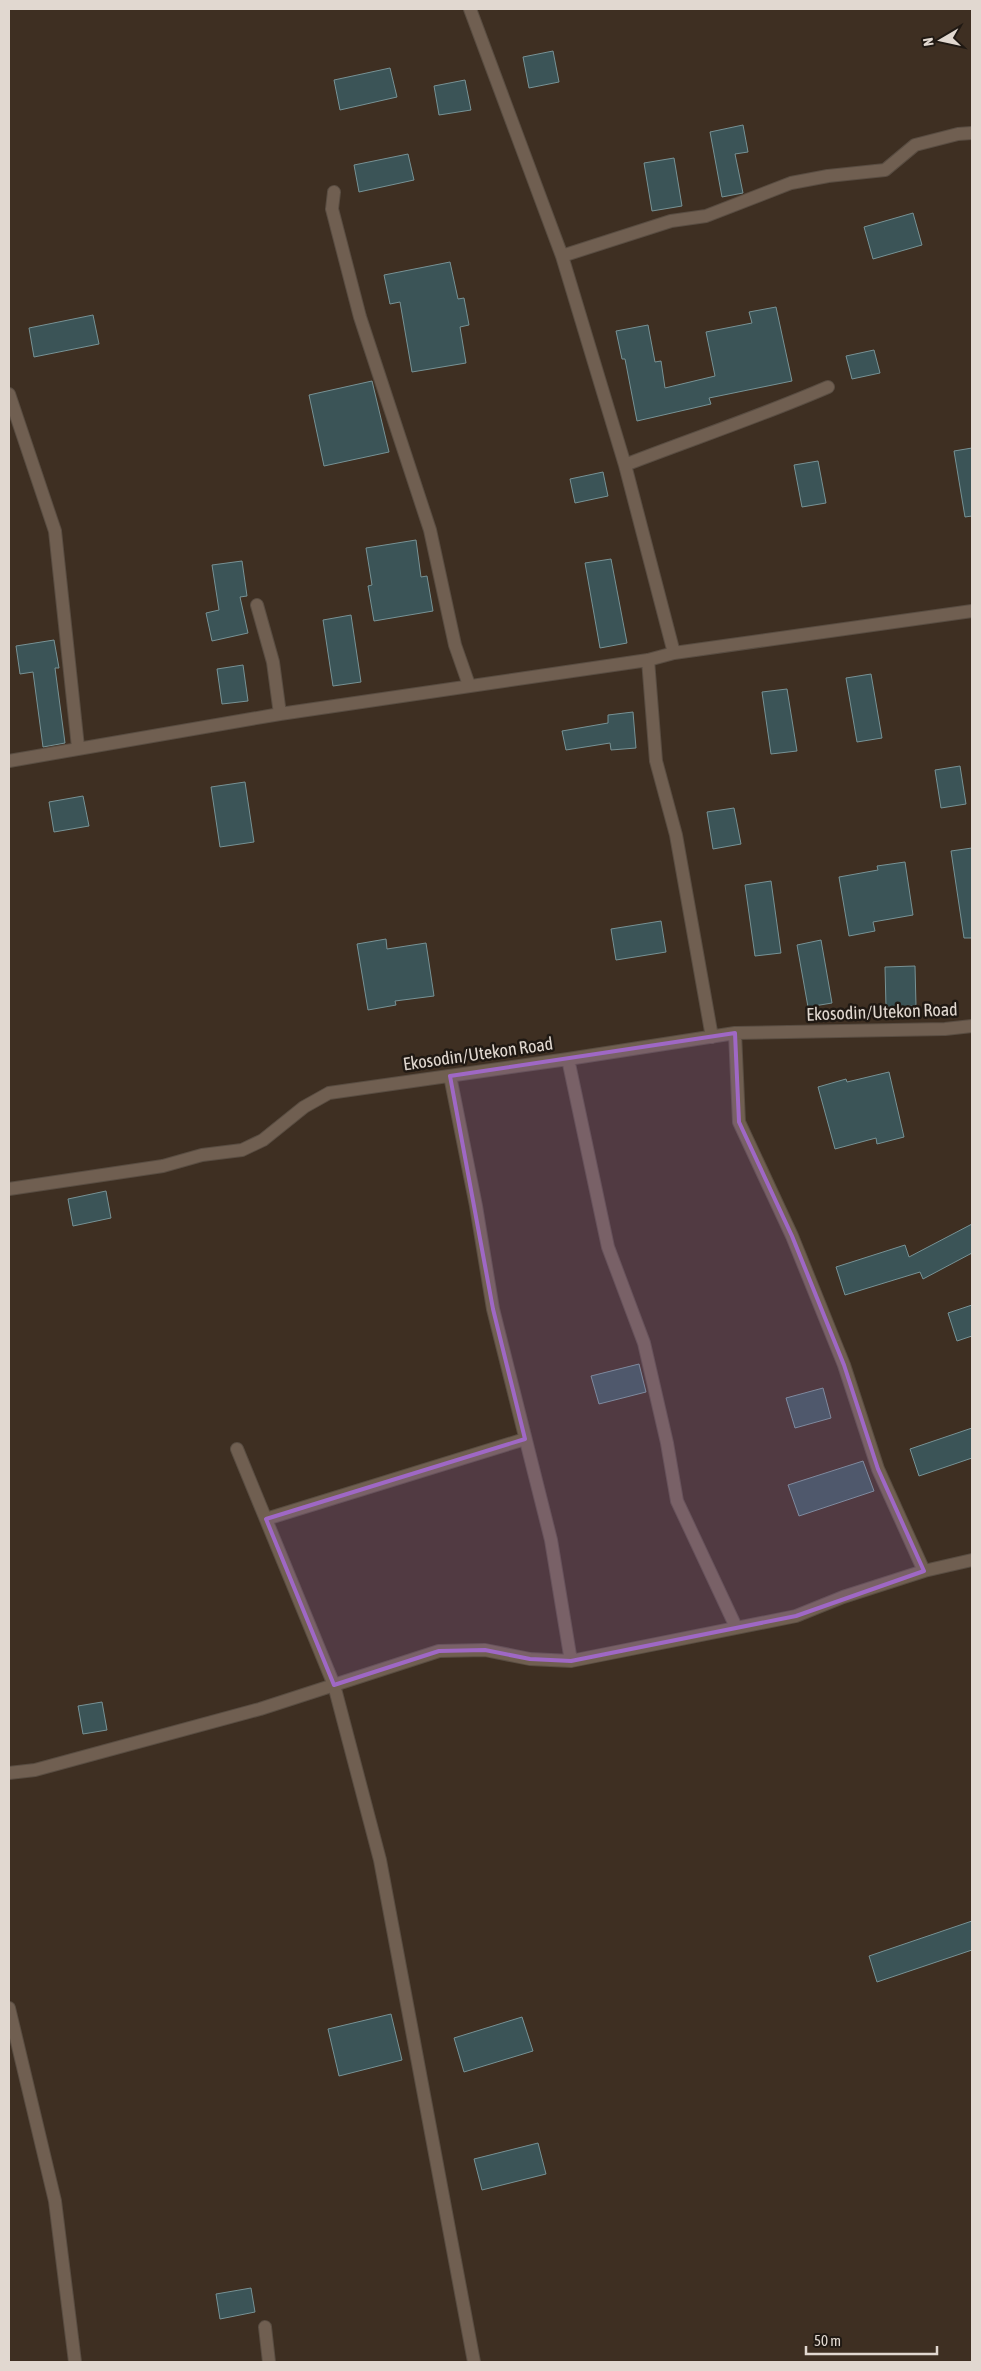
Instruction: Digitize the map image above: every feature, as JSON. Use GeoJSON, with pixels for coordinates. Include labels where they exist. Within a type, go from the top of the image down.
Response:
{"type":"FeatureCollection","features":[{"type":"Feature","properties":{"kind":"street"},"geometry":{"type":"LineString","coordinates":[[470,9],[562,256],[624,465],[674,653]]}},
{"type":"Feature","properties":{"kind":"street"},"geometry":{"type":"LineString","coordinates":[[562,256],[671,221],[706,216],[791,183],[828,176],[885,170],[915,145],[958,134],[972,133]]}},
{"type":"Feature","properties":{"kind":"street"},"geometry":{"type":"LineString","coordinates":[[334,192],[332,209],[360,317],[430,530],[455,645],[469,685]]}},
{"type":"Feature","properties":{"kind":"street"},"geometry":{"type":"LineString","coordinates":[[624,465],[708,432],[778,410],[828,387]]}},
{"type":"Feature","properties":{"kind":"street"},"geometry":{"type":"LineString","coordinates":[[9,394],[54,531],[78,748]]}},
{"type":"Feature","properties":{"kind":"street"},"geometry":{"type":"LineString","coordinates":[[256,605],[273,662],[280,714]]}},
{"type":"Feature","properties":{"kind":"street"},"geometry":{"type":"LineString","coordinates":[[9,761],[280,714],[648,660],[674,653],[972,611]]}},
{"type":"Feature","properties":{"kind":"street"},"geometry":{"type":"LineString","coordinates":[[648,660],[656,761],[676,836],[712,1036]]}},
{"type":"Feature","properties":{"kind":"street","name":"Ekosodin/Utekon Road"},"geometry":{"type":"LineString","coordinates":[[9,1189],[163,1166],[202,1156],[242,1150],[264,1140],[304,1106],[329,1093],[735,1033],[944,1029],[972,1026]]}},
{"type":"Feature","properties":{"kind":"street"},"geometry":{"type":"LineString","coordinates":[[735,1033],[739,1122],[792,1236],[844,1365],[878,1469],[924,1571]]}},
{"type":"Feature","properties":{"kind":"street"},"geometry":{"type":"LineString","coordinates":[[568,1059],[608,1247],[644,1343],[667,1442],[677,1501],[736,1627]]}},
{"type":"Feature","properties":{"kind":"street"},"geometry":{"type":"LineString","coordinates":[[450,1076],[476,1206],[492,1309],[551,1540],[571,1661]]}},
{"type":"Feature","properties":{"kind":"street"},"geometry":{"type":"LineString","coordinates":[[266,1520],[525,1439]]}},
{"type":"Feature","properties":{"kind":"street"},"geometry":{"type":"LineString","coordinates":[[237,1449],[334,1685],[380,1860],[474,2362]]}},
{"type":"Feature","properties":{"kind":"street"},"geometry":{"type":"LineString","coordinates":[[9,1774],[35,1770],[260,1709],[439,1651],[485,1650],[530,1659],[571,1661],[796,1616],[843,1597],[924,1571],[972,1560]]}},
{"type":"Feature","properties":{"kind":"street"},"geometry":{"type":"LineString","coordinates":[[9,2008],[55,2201],[75,2362]]}},
{"type":"Feature","properties":{"kind":"street"},"geometry":{"type":"LineString","coordinates":[[265,2327],[269,2362]]}},
{"type":"Feature","properties":{"kind":"highlighted area"},"geometry":{"type":"Polygon","coordinates":[[[735,1033],[739,1122],[792,1236],[844,1365],[878,1469],[924,1571],[796,1616],[571,1661],[530,1659],[485,1650],[439,1651],[334,1685],[266,1519],[525,1439],[493,1309],[450,1076],[735,1033]]]}},
{"type":"Feature","properties":{"kind":"building"},"geometry":{"type":"Polygon","coordinates":[[[553,51],[559,82],[529,88],[523,57],[553,51]]]}},
{"type":"Feature","properties":{"kind":"building"},"geometry":{"type":"Polygon","coordinates":[[[390,68],[397,97],[340,110],[334,80],[390,68]]]}},
{"type":"Feature","properties":{"kind":"building"},"geometry":{"type":"Polygon","coordinates":[[[465,80],[471,110],[439,115],[434,86],[465,80]]]}},
{"type":"Feature","properties":{"kind":"building"},"geometry":{"type":"Polygon","coordinates":[[[743,125],[748,152],[735,154],[743,193],[722,197],[710,132],[743,125]]]}},
{"type":"Feature","properties":{"kind":"building"},"geometry":{"type":"Polygon","coordinates":[[[408,154],[414,180],[359,192],[354,165],[408,154]]]}},
{"type":"Feature","properties":{"kind":"building"},"geometry":{"type":"Polygon","coordinates":[[[674,158],[682,206],[652,211],[644,163],[674,158]]]}},
{"type":"Feature","properties":{"kind":"building"},"geometry":{"type":"Polygon","coordinates":[[[913,213],[922,245],[873,259],[864,227],[913,213]]]}},
{"type":"Feature","properties":{"kind":"building"},"geometry":{"type":"Polygon","coordinates":[[[450,262],[458,299],[464,298],[469,325],[460,327],[466,363],[412,372],[400,302],[390,304],[384,275],[450,262]]]}},
{"type":"Feature","properties":{"kind":"building"},"geometry":{"type":"Polygon","coordinates":[[[776,307],[792,381],[709,398],[711,404],[637,421],[625,359],[622,359],[616,331],[648,325],[655,362],[661,361],[665,388],[715,376],[706,332],[752,323],[749,312],[776,307]]]}},
{"type":"Feature","properties":{"kind":"building"},"geometry":{"type":"Polygon","coordinates":[[[93,315],[99,344],[34,357],[29,328],[93,315]]]}},
{"type":"Feature","properties":{"kind":"building"},"geometry":{"type":"Polygon","coordinates":[[[874,350],[880,373],[852,379],[846,356],[874,350]]]}},
{"type":"Feature","properties":{"kind":"building"},"geometry":{"type":"Polygon","coordinates":[[[372,381],[389,452],[324,466],[309,395],[372,381]]]}},
{"type":"Feature","properties":{"kind":"building"},"geometry":{"type":"Polygon","coordinates":[[[972,448],[972,516],[965,517],[954,451],[972,448]]]}},
{"type":"Feature","properties":{"kind":"building"},"geometry":{"type":"Polygon","coordinates":[[[818,461],[826,503],[802,507],[794,465],[818,461]]]}},
{"type":"Feature","properties":{"kind":"building"},"geometry":{"type":"Polygon","coordinates":[[[603,472],[608,496],[575,503],[570,479],[603,472]]]}},
{"type":"Feature","properties":{"kind":"building"},"geometry":{"type":"Polygon","coordinates":[[[416,540],[421,577],[427,576],[433,611],[374,621],[368,586],[372,585],[366,548],[416,540]]]}},
{"type":"Feature","properties":{"kind":"building"},"geometry":{"type":"Polygon","coordinates":[[[611,559],[627,643],[600,648],[585,563],[611,559]]]}},
{"type":"Feature","properties":{"kind":"building"},"geometry":{"type":"Polygon","coordinates":[[[242,561],[247,596],[240,597],[248,633],[212,641],[206,613],[219,610],[212,565],[242,561]]]}},
{"type":"Feature","properties":{"kind":"building"},"geometry":{"type":"Polygon","coordinates":[[[351,615],[361,682],[333,686],[323,620],[351,615]]]}},
{"type":"Feature","properties":{"kind":"building"},"geometry":{"type":"Polygon","coordinates":[[[54,640],[59,668],[55,668],[65,743],[43,747],[33,672],[20,674],[16,646],[54,640]]]}},
{"type":"Feature","properties":{"kind":"building"},"geometry":{"type":"Polygon","coordinates":[[[243,665],[248,701],[222,704],[217,669],[243,665]]]}},
{"type":"Feature","properties":{"kind":"building"},"geometry":{"type":"Polygon","coordinates":[[[871,674],[882,738],[857,742],[846,678],[871,674]]]}},
{"type":"Feature","properties":{"kind":"building"},"geometry":{"type":"Polygon","coordinates":[[[787,689],[797,751],[771,754],[762,692],[787,689]]]}},
{"type":"Feature","properties":{"kind":"building"},"geometry":{"type":"Polygon","coordinates":[[[633,712],[636,748],[611,750],[610,743],[566,750],[562,731],[608,723],[608,715],[633,712]]]}},
{"type":"Feature","properties":{"kind":"building"},"geometry":{"type":"Polygon","coordinates":[[[960,766],[966,804],[941,808],[935,770],[960,766]]]}},
{"type":"Feature","properties":{"kind":"building"},"geometry":{"type":"Polygon","coordinates":[[[245,782],[254,842],[220,847],[211,787],[245,782]]]}},
{"type":"Feature","properties":{"kind":"building"},"geometry":{"type":"Polygon","coordinates":[[[83,796],[89,826],[54,832],[49,802],[83,796]]]}},
{"type":"Feature","properties":{"kind":"building"},"geometry":{"type":"Polygon","coordinates":[[[734,808],[741,844],[713,849],[707,812],[734,808]]]}},
{"type":"Feature","properties":{"kind":"building"},"geometry":{"type":"Polygon","coordinates":[[[972,848],[972,938],[964,938],[951,851],[972,848]]]}},
{"type":"Feature","properties":{"kind":"building"},"geometry":{"type":"Polygon","coordinates":[[[905,862],[913,915],[873,922],[875,931],[849,936],[839,877],[878,870],[877,866],[905,862]]]}},
{"type":"Feature","properties":{"kind":"building"},"geometry":{"type":"Polygon","coordinates":[[[771,881],[781,953],[755,956],[745,885],[771,881]]]}},
{"type":"Feature","properties":{"kind":"building"},"geometry":{"type":"Polygon","coordinates":[[[661,921],[666,952],[616,960],[611,929],[661,921]]]}},
{"type":"Feature","properties":{"kind":"building"},"geometry":{"type":"Polygon","coordinates":[[[386,939],[387,949],[426,943],[434,996],[395,1001],[396,1005],[368,1010],[357,944],[386,939]]]}},
{"type":"Feature","properties":{"kind":"building"},"geometry":{"type":"Polygon","coordinates":[[[821,940],[832,1003],[808,1007],[797,945],[821,940]]]}},
{"type":"Feature","properties":{"kind":"building"},"geometry":{"type":"Polygon","coordinates":[[[915,966],[916,1006],[886,1007],[885,967],[915,966]]]}},
{"type":"Feature","properties":{"kind":"building"},"geometry":{"type":"Polygon","coordinates":[[[889,1072],[904,1137],[877,1144],[876,1138],[835,1149],[818,1087],[846,1079],[847,1082],[889,1072]]]}},
{"type":"Feature","properties":{"kind":"building"},"geometry":{"type":"Polygon","coordinates":[[[106,1191],[111,1218],[73,1226],[68,1199],[106,1191]]]}},
{"type":"Feature","properties":{"kind":"building"},"geometry":{"type":"Polygon","coordinates":[[[972,1224],[972,1253],[923,1279],[920,1272],[845,1295],[836,1267],[905,1245],[909,1257],[972,1224]]]}},
{"type":"Feature","properties":{"kind":"building"},"geometry":{"type":"Polygon","coordinates":[[[972,1305],[972,1336],[957,1341],[948,1313],[972,1305]]]}},
{"type":"Feature","properties":{"kind":"building"},"geometry":{"type":"Polygon","coordinates":[[[639,1364],[646,1392],[599,1404],[591,1376],[639,1364]]]}},
{"type":"Feature","properties":{"kind":"building"},"geometry":{"type":"Polygon","coordinates":[[[823,1388],[831,1418],[795,1428],[786,1398],[823,1388]]]}},
{"type":"Feature","properties":{"kind":"building"},"geometry":{"type":"Polygon","coordinates":[[[972,1428],[972,1458],[919,1476],[910,1449],[972,1428]]]}},
{"type":"Feature","properties":{"kind":"building"},"geometry":{"type":"Polygon","coordinates":[[[863,1461],[874,1491],[799,1516],[788,1485],[863,1461]]]}},
{"type":"Feature","properties":{"kind":"building"},"geometry":{"type":"Polygon","coordinates":[[[102,1702],[107,1730],[83,1734],[78,1706],[102,1702]]]}},
{"type":"Feature","properties":{"kind":"building"},"geometry":{"type":"Polygon","coordinates":[[[972,1921],[972,1950],[877,1982],[869,1956],[972,1921]]]}},
{"type":"Feature","properties":{"kind":"building"},"geometry":{"type":"Polygon","coordinates":[[[391,2014],[402,2060],[339,2076],[328,2029],[391,2014]]]}},
{"type":"Feature","properties":{"kind":"building"},"geometry":{"type":"Polygon","coordinates":[[[522,2017],[533,2051],[464,2072],[454,2038],[522,2017]]]}},
{"type":"Feature","properties":{"kind":"building"},"geometry":{"type":"Polygon","coordinates":[[[538,2143],[546,2174],[482,2190],[474,2159],[538,2143]]]}},
{"type":"Feature","properties":{"kind":"building"},"geometry":{"type":"Polygon","coordinates":[[[251,2288],[255,2312],[220,2319],[216,2294],[251,2288]]]}}]}
